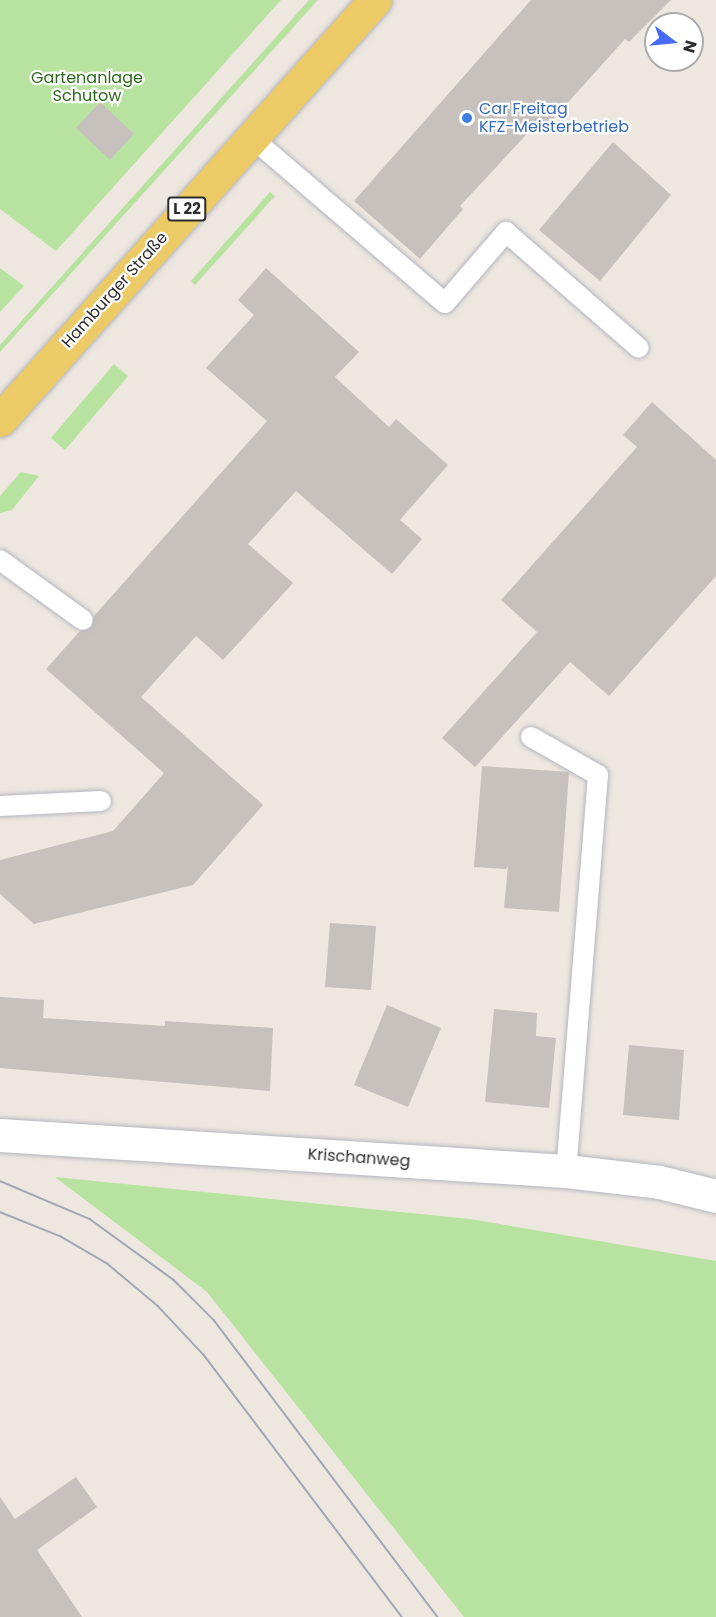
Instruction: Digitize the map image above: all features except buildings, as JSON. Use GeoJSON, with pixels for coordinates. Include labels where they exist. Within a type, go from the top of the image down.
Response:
{"type":"FeatureCollection","features":[{"type":"Feature","properties":{"kind":"main road","name":"Hamburger Straße"},"geometry":{"type":"LineString","coordinates":[[0,420],[375,0]]}},
{"type":"Feature","properties":{"kind":"street","name":"Krischanweg"},"geometry":{"type":"LineString","coordinates":[[0,1135],[566,1172],[659,1182],[716,1196]]}},
{"type":"Feature","properties":{"kind":"lane"},"geometry":{"type":"LineString","coordinates":[[251,137],[445,303],[506,232],[639,348]]}},
{"type":"Feature","properties":{"kind":"lane"},"geometry":{"type":"LineString","coordinates":[[0,560],[83,620]]}},
{"type":"Feature","properties":{"kind":"lane"},"geometry":{"type":"LineString","coordinates":[[531,737],[598,775],[566,1172]]}},
{"type":"Feature","properties":{"kind":"lane"},"geometry":{"type":"LineString","coordinates":[[0,806],[101,801]]}},
{"type":"Feature","properties":{"kind":"green space","name":"Gartenanlage Schutow"},"geometry":{"type":"Polygon","coordinates":[[[0,0],[281,0],[56,251],[0,209],[0,0]]]}},
{"type":"Feature","properties":{"kind":"green space"},"geometry":{"type":"Polygon","coordinates":[[[309,0],[318,0],[0,352],[0,345],[309,0]]]}},
{"type":"Feature","properties":{"kind":"green space"},"geometry":{"type":"Polygon","coordinates":[[[270,192],[275,196],[195,285],[191,281],[270,192]]]}},
{"type":"Feature","properties":{"kind":"green space"},"geometry":{"type":"Polygon","coordinates":[[[0,268],[24,286],[0,312],[0,268]]]}},
{"type":"Feature","properties":{"kind":"green space"},"geometry":{"type":"Polygon","coordinates":[[[114,364],[128,376],[65,450],[51,438],[114,364]]]}},
{"type":"Feature","properties":{"kind":"green space"},"geometry":{"type":"Polygon","coordinates":[[[21,472],[39,476],[12,510],[0,513],[0,496],[21,472]]]}},
{"type":"Feature","properties":{"kind":"green space"},"geometry":{"type":"Polygon","coordinates":[[[55,1177],[470,1219],[716,1261],[716,1617],[464,1617],[207,1292],[55,1177]]]}},
{"type":"Feature","properties":{"kind":"tram line"},"geometry":{"type":"LineString","coordinates":[[0,1181],[90,1219],[174,1280],[214,1320],[438,1617]]}},
{"type":"Feature","properties":{"kind":"tram line"},"geometry":{"type":"LineString","coordinates":[[0,1212],[60,1236],[108,1264],[158,1306],[204,1355],[402,1617]]}},
{"type":"Feature","properties":{"kind":"place","name":"Car Freitag KFZ-Meisterbetrieb"},"geometry":{"type":"Point","coordinates":[467,118]}}]}
